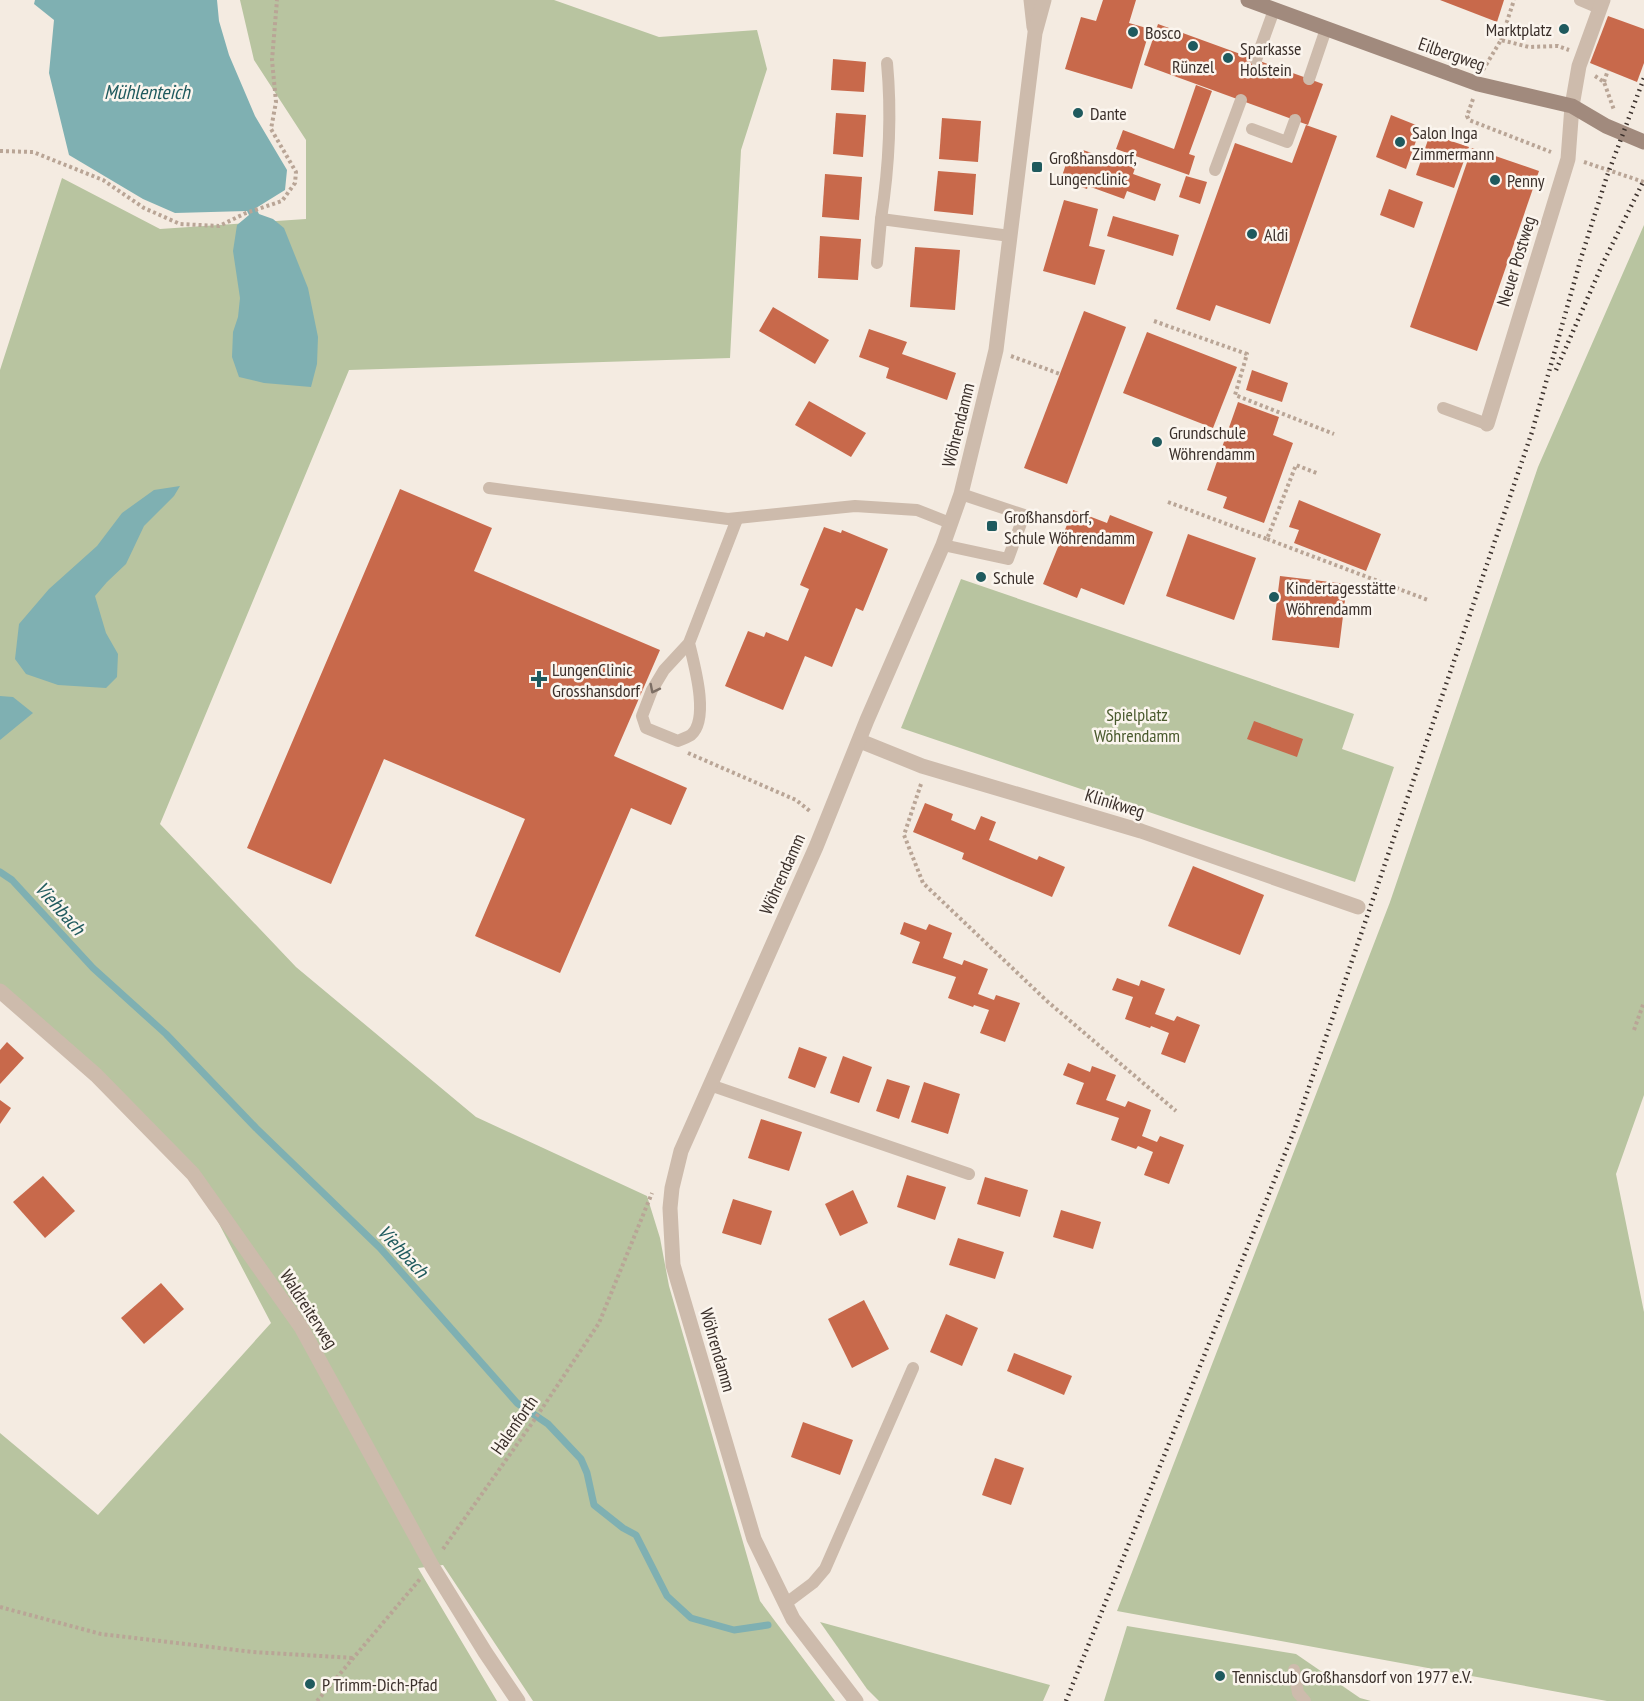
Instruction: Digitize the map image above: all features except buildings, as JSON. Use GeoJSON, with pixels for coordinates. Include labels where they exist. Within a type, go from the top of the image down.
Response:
{"type":"FeatureCollection","features":[{"type":"Feature","properties":{"kind":"main road","name":"Eilbergweg"},"geometry":{"type":"LineString","coordinates":[[1248,0],[1277,7],[1326,29],[1478,84],[1572,106],[1606,126],[1644,142]]}},
{"type":"Feature","properties":{"kind":"street","name":"Wöhrendamm"},"geometry":{"type":"LineString","coordinates":[[1031,0],[1035,33]]}},
{"type":"Feature","properties":{"kind":"street","name":"Wöhrendamm"},"geometry":{"type":"LineString","coordinates":[[856,1701],[793,1619],[754,1539],[673,1265],[670,1208],[672,1188],[681,1151],[826,823],[943,545],[961,494],[996,350],[1035,33],[1044,0]]}},
{"type":"Feature","properties":{"kind":"street","name":"Neuer Postweg"},"geometry":{"type":"LineString","coordinates":[[1487,424],[1568,159],[1572,106],[1582,55],[1601,4]]}},
{"type":"Feature","properties":{"kind":"street","name":"Klinikweg"},"geometry":{"type":"LineString","coordinates":[[860,741],[922,766],[1141,831],[1358,907]]}},
{"type":"Feature","properties":{"kind":"street","name":"Waldreiterweg"},"geometry":{"type":"LineString","coordinates":[[0,991],[96,1076],[193,1174],[301,1328],[432,1566],[518,1701]]}},
{"type":"Feature","properties":{"kind":"lane"},"geometry":{"type":"LineString","coordinates":[[1580,0],[1601,4]]}},
{"type":"Feature","properties":{"kind":"lane"},"geometry":{"type":"LineString","coordinates":[[1256,60],[1277,7]]}},
{"type":"Feature","properties":{"kind":"lane"},"geometry":{"type":"LineString","coordinates":[[1309,79],[1326,29]]}},
{"type":"Feature","properties":{"kind":"lane"},"geometry":{"type":"LineString","coordinates":[[877,263],[886,186],[891,104],[887,63]]}},
{"type":"Feature","properties":{"kind":"lane"},"geometry":{"type":"LineString","coordinates":[[1215,170],[1241,100]]}},
{"type":"Feature","properties":{"kind":"lane"},"geometry":{"type":"LineString","coordinates":[[1252,129],[1287,142],[1295,120]]}},
{"type":"Feature","properties":{"kind":"lane"},"geometry":{"type":"LineString","coordinates":[[881,219],[1010,236]]}},
{"type":"Feature","properties":{"kind":"lane"},"geometry":{"type":"LineString","coordinates":[[1443,408],[1487,424]]}},
{"type":"Feature","properties":{"kind":"lane"},"geometry":{"type":"LineString","coordinates":[[489,488],[728,519],[855,506],[917,510],[950,523]]}},
{"type":"Feature","properties":{"kind":"lane"},"geometry":{"type":"LineString","coordinates":[[943,545],[1008,559],[1024,515],[961,494]]}},
{"type":"Feature","properties":{"kind":"lane"},"geometry":{"type":"LineString","coordinates":[[689,643],[700,689],[698,723],[692,735],[678,741],[646,728],[642,716],[652,690],[664,670],[689,643],[737,519]]}},
{"type":"Feature","properties":{"kind":"lane"},"geometry":{"type":"LineString","coordinates":[[710,1085],[969,1174]]}},
{"type":"Feature","properties":{"kind":"lane"},"geometry":{"type":"LineString","coordinates":[[785,1604],[813,1583],[825,1569],[912,1368]]}},
{"type":"Feature","properties":{"kind":"lane"},"geometry":{"type":"LineString","coordinates":[[1294,1670],[1298,1693],[1305,1701]]}},
{"type":"Feature","properties":{"kind":"path"},"geometry":{"type":"LineString","coordinates":[[0,151],[33,152],[103,180],[144,208],[180,224],[219,226],[246,213],[282,201],[295,183],[296,172],[271,129],[276,102],[272,60],[278,0]]}},
{"type":"Feature","properties":{"kind":"path"},"geometry":{"type":"LineString","coordinates":[[1501,40],[1514,0]]}},
{"type":"Feature","properties":{"kind":"path"},"geometry":{"type":"LineString","coordinates":[[1486,62],[1467,116],[1469,120],[1568,159],[1588,162],[1644,182]]}},
{"type":"Feature","properties":{"kind":"path"},"geometry":{"type":"LineString","coordinates":[[1604,82],[1608,70]]}},
{"type":"Feature","properties":{"kind":"path"},"geometry":{"type":"LineString","coordinates":[[1154,321],[1247,354],[1235,395],[1334,434]]}},
{"type":"Feature","properties":{"kind":"path"},"geometry":{"type":"LineString","coordinates":[[996,350],[1060,374]]}},
{"type":"Feature","properties":{"kind":"path"},"geometry":{"type":"LineString","coordinates":[[1268,539],[1296,465],[1319,474]]}},
{"type":"Feature","properties":{"kind":"path"},"geometry":{"type":"LineString","coordinates":[[1168,502],[1428,600]]}},
{"type":"Feature","properties":{"kind":"path"},"geometry":{"type":"LineString","coordinates":[[680,750],[796,800],[826,823]]}},
{"type":"Feature","properties":{"kind":"path"},"geometry":{"type":"LineString","coordinates":[[927,766],[904,835],[923,883],[1048,1002],[1176,1111]]}},
{"type":"Feature","properties":{"kind":"path"},"geometry":{"type":"LineString","coordinates":[[1634,1030],[1644,1002]]}},
{"type":"Feature","properties":{"kind":"path","name":"Halenforth"},"geometry":{"type":"LineString","coordinates":[[317,1701],[432,1566],[599,1323],[656,1184]]}},
{"type":"Feature","properties":{"kind":"path"},"geometry":{"type":"LineString","coordinates":[[0,1607],[101,1634],[253,1652],[354,1658]]}},
{"type":"Feature","properties":{"kind":"green space"},"geometry":{"type":"Polygon","coordinates":[[[240,0],[554,0],[659,37],[757,30],[767,69],[741,150],[730,358],[349,370],[160,824],[296,967],[476,1117],[647,1196],[660,1238],[669,1286],[760,1601],[835,1701],[533,1701],[443,1565],[418,1568],[497,1701],[0,1701],[0,1433],[98,1515],[271,1323],[193,1174],[0,991],[0,370],[62,178],[160,229],[306,219],[306,140],[254,60],[240,0]]]}},
{"type":"Feature","properties":{"kind":"green space"},"geometry":{"type":"Polygon","coordinates":[[[1644,225],[1644,1095],[1616,1174],[1644,1312],[1644,1701],[1607,1701],[1117,1611],[1390,902],[1538,467],[1644,225]]]}},
{"type":"Feature","properties":{"kind":"green space","name":"Spielplatz Wöhrendamm"},"geometry":{"type":"Polygon","coordinates":[[[961,579],[1354,714],[1342,749],[1394,767],[1355,882],[901,728],[961,579]]]}},
{"type":"Feature","properties":{"kind":"green space"},"geometry":{"type":"Polygon","coordinates":[[[820,1622],[1050,1685],[1043,1701],[879,1701],[867,1689],[820,1622]]]}},
{"type":"Feature","properties":{"kind":"green space","name":"Tennisclub Großhansdorf von 1977 e.V."},"geometry":{"type":"Polygon","coordinates":[[[1127,1626],[1296,1654],[1360,1698],[1371,1701],[1104,1701],[1127,1626]]]}},
{"type":"Feature","properties":{"kind":"water","name":"Mühlenteich"},"geometry":{"type":"Polygon","coordinates":[[[35,0],[217,0],[219,21],[229,55],[255,116],[287,170],[285,190],[256,208],[259,214],[273,219],[284,228],[308,288],[318,337],[317,364],[311,387],[264,383],[239,377],[232,357],[233,332],[238,317],[240,298],[233,251],[237,225],[249,215],[247,211],[175,213],[143,199],[69,155],[49,73],[54,20],[34,4],[35,0]]]}},
{"type":"Feature","properties":{"kind":"water"},"geometry":{"type":"Polygon","coordinates":[[[180,486],[174,496],[144,526],[126,564],[95,596],[106,633],[118,654],[117,677],[106,688],[58,685],[26,674],[15,659],[19,624],[49,589],[97,546],[122,513],[154,490],[180,486]]]}},
{"type":"Feature","properties":{"kind":"water"},"geometry":{"type":"Polygon","coordinates":[[[0,696],[13,697],[33,713],[0,740],[0,696]]]}},
{"type":"Feature","properties":{"kind":"waterway","name":"Viehbach"},"geometry":{"type":"LineString","coordinates":[[0,872],[12,880],[93,968],[166,1034],[256,1128],[380,1248],[517,1403],[548,1424],[581,1459],[587,1473],[594,1505],[623,1528],[636,1535],[667,1596],[691,1618],[734,1630],[768,1625]]}},
{"type":"Feature","properties":{"kind":"railway"},"geometry":{"type":"LineString","coordinates":[[1066,1701],[1294,1131],[1532,432],[1581,258],[1607,176],[1644,78]]}},
{"type":"Feature","properties":{"kind":"railway"},"geometry":{"type":"LineString","coordinates":[[1556,370],[1603,263],[1644,180]]}},
{"type":"Feature","properties":{"kind":"place","name":"Marktplatz"},"geometry":{"type":"Point","coordinates":[1564,29]}},
{"type":"Feature","properties":{"kind":"place","name":"Bosco"},"geometry":{"type":"Point","coordinates":[1133,32]}},
{"type":"Feature","properties":{"kind":"place","name":"Rünzel"},"geometry":{"type":"Point","coordinates":[1193,46]}},
{"type":"Feature","properties":{"kind":"place","name":"Sparkasse Holstein"},"geometry":{"type":"Point","coordinates":[1228,58]}},
{"type":"Feature","properties":{"kind":"place","name":"Dante"},"geometry":{"type":"Point","coordinates":[1078,113]}},
{"type":"Feature","properties":{"kind":"place","name":"Salon Inga Zimmermann"},"geometry":{"type":"Point","coordinates":[1400,142]}},
{"type":"Feature","properties":{"kind":"place","name":"Großhansdorf, Lungenclinic"},"geometry":{"type":"Point","coordinates":[1037,167]}},
{"type":"Feature","properties":{"kind":"place","name":"Penny"},"geometry":{"type":"Point","coordinates":[1495,180]}},
{"type":"Feature","properties":{"kind":"place","name":"Aldi"},"geometry":{"type":"Point","coordinates":[1252,234]}},
{"type":"Feature","properties":{"kind":"place","name":"Grundschule Wöhrendamm"},"geometry":{"type":"Point","coordinates":[1157,442]}},
{"type":"Feature","properties":{"kind":"place","name":"Großhansdorf, Schule Wöhrendamm"},"geometry":{"type":"Point","coordinates":[992,526]}},
{"type":"Feature","properties":{"kind":"place","name":"Schule"},"geometry":{"type":"Point","coordinates":[981,577]}},
{"type":"Feature","properties":{"kind":"place","name":"Kindertagesstätte Wöhrendamm"},"geometry":{"type":"Point","coordinates":[1274,597]}},
{"type":"Feature","properties":{"kind":"place","name":"LungenClinic Grosshansdorf"},"geometry":{"type":"Point","coordinates":[539,679]}},
{"type":"Feature","properties":{"kind":"place","name":"Tennisclub Großhansdorf von 1977 e.V."},"geometry":{"type":"Point","coordinates":[1220,1676]}},
{"type":"Feature","properties":{"kind":"place","name":"P Trimm-Dich-Pfad"},"geometry":{"type":"Point","coordinates":[310,1684]}}]}
